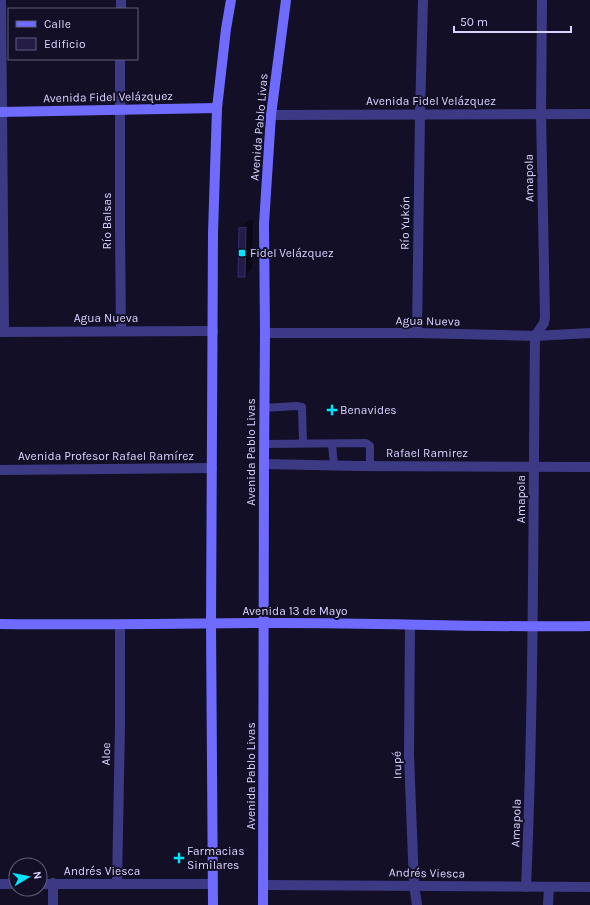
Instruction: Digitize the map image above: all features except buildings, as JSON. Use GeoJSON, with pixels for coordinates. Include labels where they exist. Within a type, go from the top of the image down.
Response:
{"type":"FeatureCollection","features":[{"type":"Feature","properties":{"kind":"main road"},"geometry":{"type":"LineString","coordinates":[[213,905],[211,624],[213,233],[217,108],[226,29],[231,0]]}},
{"type":"Feature","properties":{"kind":"main road","name":"Avenida Pablo Livas"},"geometry":{"type":"LineString","coordinates":[[263,905],[264,224],[271,115],[286,0]]}},
{"type":"Feature","properties":{"kind":"main road","name":"Avenida Fidel Velázquez"},"geometry":{"type":"LineString","coordinates":[[1,112],[217,108]]}},
{"type":"Feature","properties":{"kind":"main road","name":"Avenida 13 de Mayo"},"geometry":{"type":"LineString","coordinates":[[0,624],[120,625],[263,623],[532,627],[590,626]]}},
{"type":"Feature","properties":{"kind":"street"},"geometry":{"type":"LineString","coordinates":[[1,0],[2,332]]}},
{"type":"Feature","properties":{"kind":"street","name":"Río Yukón"},"geometry":{"type":"LineString","coordinates":[[417,333],[423,0]]}},
{"type":"Feature","properties":{"kind":"street","name":"Amapola"},"geometry":{"type":"LineString","coordinates":[[526,887],[530,804],[535,336],[544,323],[545,317],[541,114],[542,0]]}},
{"type":"Feature","properties":{"kind":"street","name":"Río Balsas"},"geometry":{"type":"LineString","coordinates":[[120,60],[121,331]]}},
{"type":"Feature","properties":{"kind":"street","name":"Avenida Fidel Velázquez"},"geometry":{"type":"LineString","coordinates":[[271,115],[590,114]]}},
{"type":"Feature","properties":{"kind":"street","name":"Agua Nueva"},"geometry":{"type":"LineString","coordinates":[[2,332],[213,331]]}},
{"type":"Feature","properties":{"kind":"street","name":"Agua Nueva"},"geometry":{"type":"LineString","coordinates":[[265,333],[417,333],[535,336],[590,333]]}},
{"type":"Feature","properties":{"kind":"street","name":"Rafael Ramirez"},"geometry":{"type":"LineString","coordinates":[[264,464],[334,466],[590,467]]}},
{"type":"Feature","properties":{"kind":"street","name":"Avenida Profesor Rafael Ramírez"},"geometry":{"type":"LineString","coordinates":[[0,470],[212,468]]}},
{"type":"Feature","properties":{"kind":"street","name":"Aloe"},"geometry":{"type":"LineString","coordinates":[[117,884],[120,625]]}},
{"type":"Feature","properties":{"kind":"street","name":"Irupé"},"geometry":{"type":"LineString","coordinates":[[410,625],[409,755],[414,885],[417,905]]}},
{"type":"Feature","properties":{"kind":"street","name":"Andrés Viesca"},"geometry":{"type":"LineString","coordinates":[[48,883],[213,884]]}},
{"type":"Feature","properties":{"kind":"street"},"geometry":{"type":"LineString","coordinates":[[53,883],[53,905]]}},
{"type":"Feature","properties":{"kind":"street","name":"Andrés Viesca"},"geometry":{"type":"LineString","coordinates":[[264,885],[590,887]]}},
{"type":"Feature","properties":{"kind":"street"},"geometry":{"type":"LineString","coordinates":[[548,905],[549,887]]}},
{"type":"Feature","properties":{"kind":"lane"},"geometry":{"type":"LineString","coordinates":[[264,408],[302,406],[303,443]]}},
{"type":"Feature","properties":{"kind":"lane"},"geometry":{"type":"LineString","coordinates":[[264,444],[366,443],[370,446],[370,466]]}},
{"type":"Feature","properties":{"kind":"lane"},"geometry":{"type":"LineString","coordinates":[[332,444],[334,466]]}},
{"type":"Feature","properties":{"kind":"place","name":"Fidel Velázquez"},"geometry":{"type":"Point","coordinates":[242,253]}},
{"type":"Feature","properties":{"kind":"place","name":"Benavides"},"geometry":{"type":"Point","coordinates":[332,410]}},
{"type":"Feature","properties":{"kind":"place","name":"Farmacias Similares"},"geometry":{"type":"Point","coordinates":[179,858]}}]}
